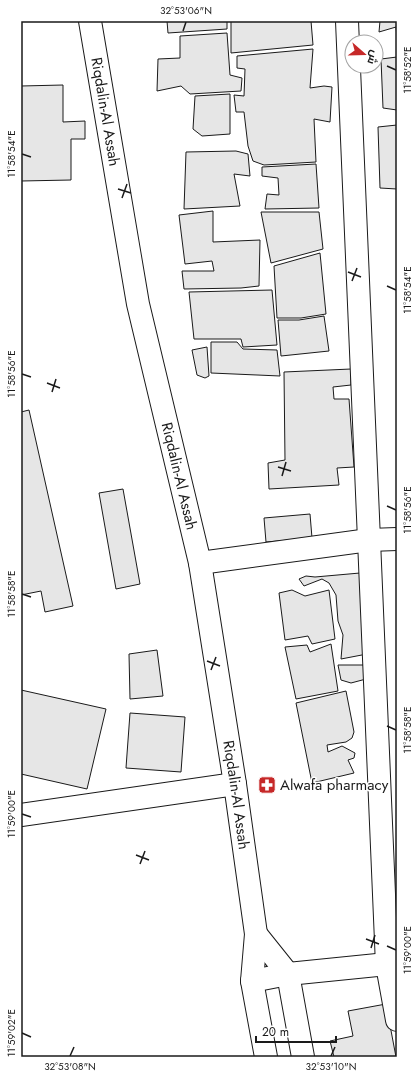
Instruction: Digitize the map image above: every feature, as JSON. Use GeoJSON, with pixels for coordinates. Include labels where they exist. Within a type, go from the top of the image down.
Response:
{"type":"FeatureCollection","features":[{"type":"Feature","properties":{"kind":"street","name":"Riqdalin-Al Assah"},"geometry":{"type":"LineString","coordinates":[[90,21],[138,304],[200,564],[235,784],[256,934],[252,981],[266,1057]]}},
{"type":"Feature","properties":{"kind":"street"},"geometry":{"type":"LineString","coordinates":[[347,21],[369,540],[392,964],[397,1020]]}},
{"type":"Feature","properties":{"kind":"street"},"geometry":{"type":"LineString","coordinates":[[200,564],[369,540],[397,539]]}},
{"type":"Feature","properties":{"kind":"street"},"geometry":{"type":"LineString","coordinates":[[21,815],[235,784]]}},
{"type":"Feature","properties":{"kind":"street"},"geometry":{"type":"LineString","coordinates":[[256,934],[288,974],[303,1057]]}},
{"type":"Feature","properties":{"kind":"street"},"geometry":{"type":"LineString","coordinates":[[252,981],[288,974],[392,964]]}},
{"type":"Feature","properties":{"kind":"building"},"geometry":{"type":"Polygon","coordinates":[[[167,21],[227,21],[227,29],[168,33],[167,21]]]}},
{"type":"Feature","properties":{"kind":"building"},"geometry":{"type":"Polygon","coordinates":[[[231,21],[311,21],[313,45],[231,53],[231,21]]]}},
{"type":"Feature","properties":{"kind":"building"},"geometry":{"type":"Polygon","coordinates":[[[380,21],[397,21],[397,37],[396,27],[379,32],[380,21]]]}},
{"type":"Feature","properties":{"kind":"building"},"geometry":{"type":"Polygon","coordinates":[[[227,33],[230,75],[242,78],[241,91],[190,94],[181,86],[157,91],[158,59],[180,58],[180,36],[227,33]]]}},
{"type":"Feature","properties":{"kind":"building"},"geometry":{"type":"Polygon","coordinates":[[[313,49],[310,88],[324,86],[332,87],[330,122],[314,119],[316,162],[264,165],[253,161],[248,146],[244,112],[236,112],[234,95],[244,96],[245,69],[237,68],[237,56],[313,49]]]}},
{"type":"Feature","properties":{"kind":"building"},"geometry":{"type":"Polygon","coordinates":[[[397,57],[397,110],[383,108],[382,74],[384,74],[384,59],[397,57]]]}},
{"type":"Feature","properties":{"kind":"building"},"geometry":{"type":"Polygon","coordinates":[[[63,85],[63,122],[85,121],[85,139],[71,139],[71,180],[21,181],[21,86],[63,85]]]}},
{"type":"Feature","properties":{"kind":"building"},"geometry":{"type":"Polygon","coordinates":[[[230,94],[230,134],[202,136],[193,129],[195,96],[230,94]]]}},
{"type":"Feature","properties":{"kind":"building"},"geometry":{"type":"Polygon","coordinates":[[[397,125],[397,189],[380,188],[378,127],[397,125]]]}},
{"type":"Feature","properties":{"kind":"building"},"geometry":{"type":"Polygon","coordinates":[[[236,151],[248,154],[250,176],[234,174],[240,206],[184,209],[186,152],[236,151]]]}},
{"type":"Feature","properties":{"kind":"building"},"geometry":{"type":"Polygon","coordinates":[[[316,164],[319,208],[265,209],[267,194],[279,195],[278,178],[262,176],[262,167],[316,164]]]}},
{"type":"Feature","properties":{"kind":"building"},"geometry":{"type":"Polygon","coordinates":[[[213,211],[213,242],[260,240],[259,286],[241,288],[184,289],[182,271],[214,271],[212,261],[185,264],[179,215],[213,211]]]}},
{"type":"Feature","properties":{"kind":"building"},"geometry":{"type":"Polygon","coordinates":[[[261,212],[319,212],[323,249],[271,263],[261,212]]]}},
{"type":"Feature","properties":{"kind":"building"},"geometry":{"type":"Polygon","coordinates":[[[320,253],[326,314],[301,318],[277,318],[274,266],[320,253]]]}},
{"type":"Feature","properties":{"kind":"building"},"geometry":{"type":"Polygon","coordinates":[[[272,290],[277,345],[243,347],[241,339],[194,339],[189,292],[272,290]]]}},
{"type":"Feature","properties":{"kind":"building"},"geometry":{"type":"Polygon","coordinates":[[[324,316],[329,351],[281,356],[278,320],[299,320],[324,316]]]}},
{"type":"Feature","properties":{"kind":"building"},"geometry":{"type":"Polygon","coordinates":[[[211,342],[237,342],[243,349],[277,350],[280,376],[211,373],[211,342]]]}},
{"type":"Feature","properties":{"kind":"building"},"geometry":{"type":"Polygon","coordinates":[[[207,347],[209,376],[205,378],[197,375],[192,350],[207,347]]]}},
{"type":"Feature","properties":{"kind":"building"},"geometry":{"type":"Polygon","coordinates":[[[351,369],[351,385],[333,387],[334,399],[349,399],[354,467],[337,468],[339,485],[269,489],[268,463],[285,460],[284,372],[351,369]]]}},
{"type":"Feature","properties":{"kind":"building"},"geometry":{"type":"Polygon","coordinates":[[[29,410],[73,606],[45,612],[41,591],[21,595],[21,412],[29,410]]]}},
{"type":"Feature","properties":{"kind":"building"},"geometry":{"type":"Polygon","coordinates":[[[123,489],[140,584],[116,589],[99,493],[123,489]]]}},
{"type":"Feature","properties":{"kind":"building"},"geometry":{"type":"Polygon","coordinates":[[[310,514],[312,538],[266,542],[264,518],[310,514]]]}},
{"type":"Feature","properties":{"kind":"building"},"geometry":{"type":"Polygon","coordinates":[[[360,573],[367,654],[341,659],[343,635],[338,621],[336,595],[329,583],[322,579],[304,586],[299,579],[306,576],[315,577],[360,573]]]}},
{"type":"Feature","properties":{"kind":"building"},"geometry":{"type":"Polygon","coordinates":[[[292,590],[305,596],[329,590],[335,639],[312,644],[308,636],[285,640],[279,593],[292,590]]]}},
{"type":"Feature","properties":{"kind":"building"},"geometry":{"type":"Polygon","coordinates":[[[331,644],[338,691],[296,699],[285,647],[307,645],[310,652],[331,644]]]}},
{"type":"Feature","properties":{"kind":"building"},"geometry":{"type":"Polygon","coordinates":[[[157,650],[163,696],[130,699],[129,654],[157,650]]]}},
{"type":"Feature","properties":{"kind":"building"},"geometry":{"type":"Polygon","coordinates":[[[338,665],[367,665],[366,679],[351,683],[341,680],[338,665]]]}},
{"type":"Feature","properties":{"kind":"building"},"geometry":{"type":"Polygon","coordinates":[[[21,690],[106,709],[87,789],[21,774],[21,690]]]}},
{"type":"Feature","properties":{"kind":"building"},"geometry":{"type":"Polygon","coordinates":[[[346,691],[354,732],[352,738],[346,742],[327,745],[328,752],[342,746],[355,753],[354,758],[348,760],[354,773],[312,783],[296,703],[346,691]]]}},
{"type":"Feature","properties":{"kind":"building"},"geometry":{"type":"Polygon","coordinates":[[[130,713],[185,717],[181,772],[126,768],[130,713]]]}},
{"type":"Feature","properties":{"kind":"building"},"geometry":{"type":"Polygon","coordinates":[[[386,1004],[396,1057],[334,1057],[330,1041],[353,1036],[348,1011],[386,1004]]]}},
{"type":"Feature","properties":{"kind":"place","name":"Alwafa pharmacy"},"geometry":{"type":"Point","coordinates":[267,785]}}]}
